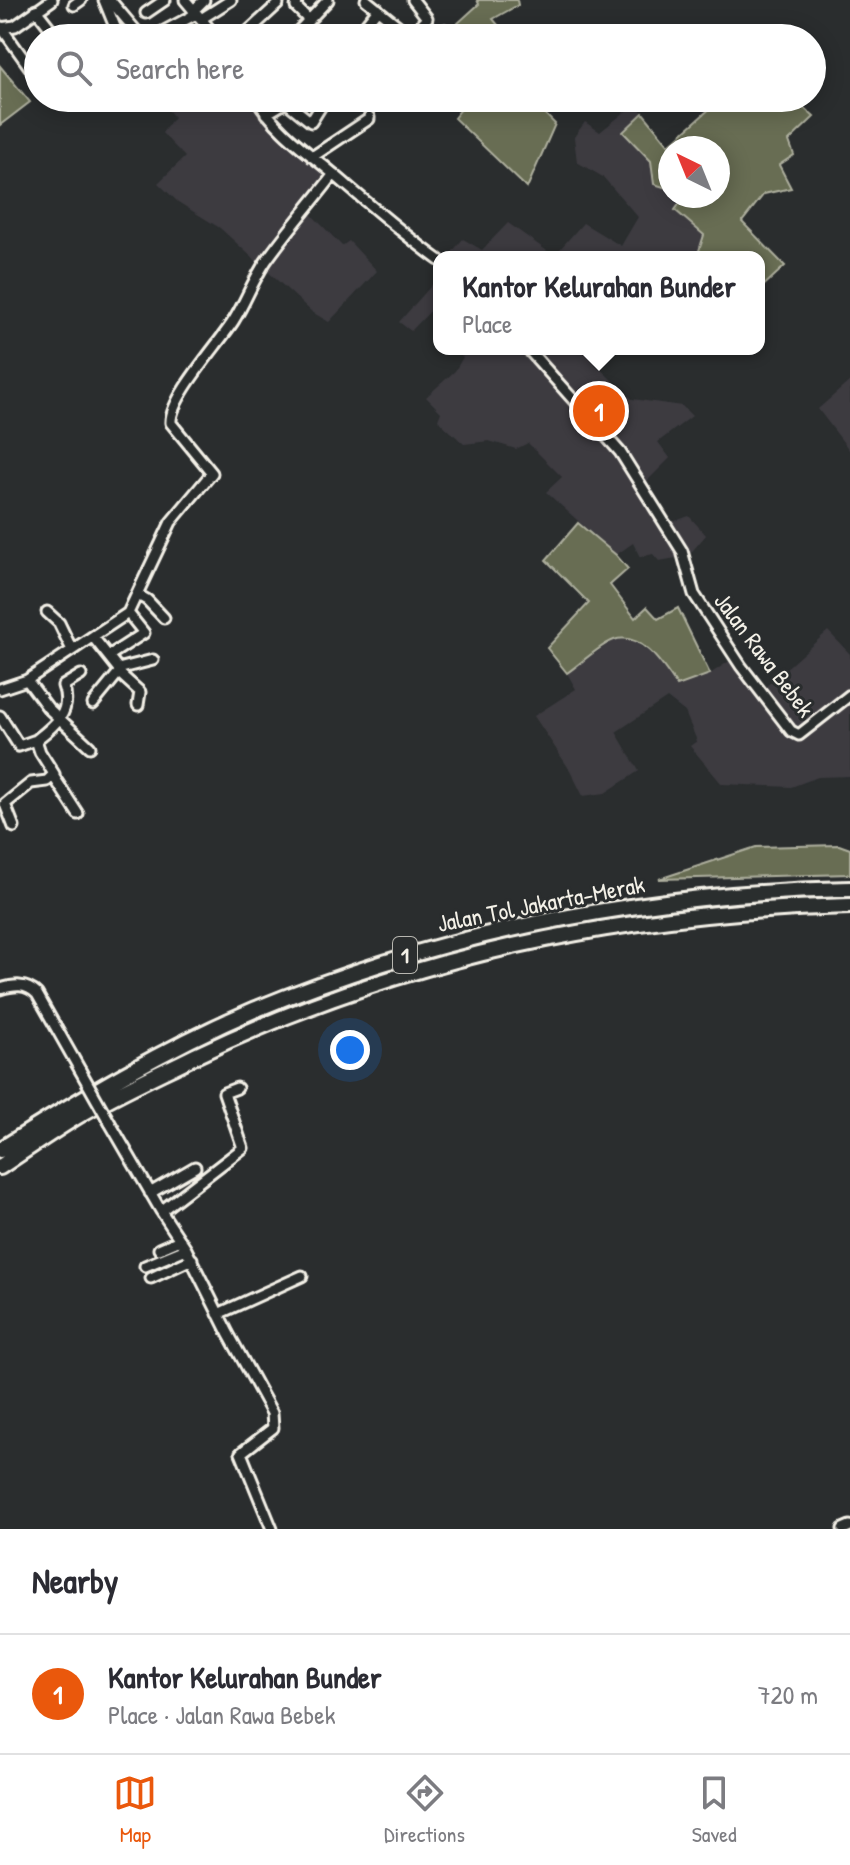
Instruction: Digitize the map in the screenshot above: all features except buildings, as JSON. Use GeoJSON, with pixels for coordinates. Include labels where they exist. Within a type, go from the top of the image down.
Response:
{"type":"FeatureCollection","features":[{"type":"Feature","properties":{"kind":"highway","name":"Jalan Tol Jakarta–Merak"},"geometry":{"type":"LineString","coordinates":[[0,1150],[70,1105],[174,1048],[267,1005],[415,952],[612,909],[770,892],[850,889]]}},
{"type":"Feature","properties":{"kind":"highway","name":"Jalan Tol Jakarta–Merak"},"geometry":{"type":"LineString","coordinates":[[0,1167],[78,1116],[262,1024],[428,967],[529,941],[621,924],[763,908],[850,906]]}},
{"type":"Feature","properties":{"kind":"street"},"geometry":{"type":"LineString","coordinates":[[24,60],[1,28],[15,26],[52,0]]}},
{"type":"Feature","properties":{"kind":"street"},"geometry":{"type":"LineString","coordinates":[[104,0],[114,24]]}},
{"type":"Feature","properties":{"kind":"street"},"geometry":{"type":"LineString","coordinates":[[110,0],[130,24]]}},
{"type":"Feature","properties":{"kind":"street"},"geometry":{"type":"LineString","coordinates":[[146,13],[165,0]]}},
{"type":"Feature","properties":{"kind":"street"},"geometry":{"type":"LineString","coordinates":[[185,0],[205,24]]}},
{"type":"Feature","properties":{"kind":"street"},"geometry":{"type":"LineString","coordinates":[[197,15],[204,0]]}},
{"type":"Feature","properties":{"kind":"street"},"geometry":{"type":"LineString","coordinates":[[179,24],[231,0]]}},
{"type":"Feature","properties":{"kind":"street"},"geometry":{"type":"LineString","coordinates":[[297,0],[296,7],[309,20]]}},
{"type":"Feature","properties":{"kind":"street"},"geometry":{"type":"LineString","coordinates":[[305,24],[328,0]]}},
{"type":"Feature","properties":{"kind":"street"},"geometry":{"type":"LineString","coordinates":[[366,0],[396,24]]}},
{"type":"Feature","properties":{"kind":"street"},"geometry":{"type":"LineString","coordinates":[[413,0],[427,18],[422,24]]}},
{"type":"Feature","properties":{"kind":"street"},"geometry":{"type":"LineString","coordinates":[[256,24],[278,4]]}},
{"type":"Feature","properties":{"kind":"street"},"geometry":{"type":"LineString","coordinates":[[366,24],[378,9]]}},
{"type":"Feature","properties":{"kind":"street"},"geometry":{"type":"LineString","coordinates":[[36,10],[47,24]]}},
{"type":"Feature","properties":{"kind":"street"},"geometry":{"type":"LineString","coordinates":[[269,112],[266,114],[277,127],[433,255]]}},
{"type":"Feature","properties":{"kind":"street"},"geometry":{"type":"LineString","coordinates":[[298,112],[311,122],[317,112]]}},
{"type":"Feature","properties":{"kind":"street"},"geometry":{"type":"LineString","coordinates":[[312,157],[369,117]]}},
{"type":"Feature","properties":{"kind":"street"},"geometry":{"type":"LineString","coordinates":[[0,689],[27,680],[128,613],[171,522],[212,473],[171,423],[171,417],[187,385],[235,318],[249,288],[268,259],[334,174]]}},
{"type":"Feature","properties":{"kind":"street","name":"Jalan Rawa Bebek"},"geometry":{"type":"LineString","coordinates":[[533,355],[620,452],[682,551],[694,594],[741,666],[791,731],[799,735],[850,695]]}},
{"type":"Feature","properties":{"kind":"street"},"geometry":{"type":"LineString","coordinates":[[138,595],[164,618]]}},
{"type":"Feature","properties":{"kind":"street"},"geometry":{"type":"LineString","coordinates":[[47,612],[59,622],[72,650]]}},
{"type":"Feature","properties":{"kind":"street"},"geometry":{"type":"LineString","coordinates":[[110,655],[144,633],[128,613]]}},
{"type":"Feature","properties":{"kind":"street"},"geometry":{"type":"LineString","coordinates":[[93,637],[110,655],[118,671],[140,692],[138,705]]}},
{"type":"Feature","properties":{"kind":"street"},"geometry":{"type":"LineString","coordinates":[[93,704],[118,671],[153,660]]}},
{"type":"Feature","properties":{"kind":"street"},"geometry":{"type":"LineString","coordinates":[[0,716],[19,746],[36,740],[61,721],[66,699],[63,686],[81,675]]}},
{"type":"Feature","properties":{"kind":"street"},"geometry":{"type":"LineString","coordinates":[[27,680],[61,721],[90,747]]}},
{"type":"Feature","properties":{"kind":"street"},"geometry":{"type":"LineString","coordinates":[[36,740],[54,777],[78,814]]}},
{"type":"Feature","properties":{"kind":"street"},"geometry":{"type":"LineString","coordinates":[[14,827],[5,804],[31,783],[41,783],[54,777]]}},
{"type":"Feature","properties":{"kind":"street"},"geometry":{"type":"LineString","coordinates":[[0,989],[21,985],[37,994],[150,1193],[192,1259],[272,1413],[273,1428],[241,1453],[272,1529]]}},
{"type":"Feature","properties":{"kind":"street"},"geometry":{"type":"LineString","coordinates":[[161,1211],[243,1148],[224,1093],[237,1088]]}},
{"type":"Feature","properties":{"kind":"street"},"geometry":{"type":"LineString","coordinates":[[150,1193],[195,1167]]}},
{"type":"Feature","properties":{"kind":"street"},"geometry":{"type":"LineString","coordinates":[[159,1249],[183,1244]]}},
{"type":"Feature","properties":{"kind":"street"},"geometry":{"type":"LineString","coordinates":[[145,1266],[183,1244]]}},
{"type":"Feature","properties":{"kind":"street"},"geometry":{"type":"LineString","coordinates":[[151,1278],[192,1259]]}},
{"type":"Feature","properties":{"kind":"street"},"geometry":{"type":"LineString","coordinates":[[218,1314],[302,1276]]}},
{"type":"Feature","properties":{"kind":"street"},"geometry":{"type":"LineString","coordinates":[[843,1529],[850,1526]]}},
{"type":"Feature","properties":{"kind":"shaded area"},"geometry":{"type":"Polygon","coordinates":[[[170,112],[273,112],[287,130],[340,174],[310,213],[342,246],[349,241],[377,271],[329,322],[312,312],[220,228],[178,202],[158,183],[185,157],[162,133],[174,117],[170,112]]]}},
{"type":"Feature","properties":{"kind":"shaded area"},"geometry":{"type":"Polygon","coordinates":[[[625,112],[642,112],[624,132],[651,161],[654,184],[658,185],[658,208],[676,208],[675,210],[704,235],[699,251],[558,251],[583,223],[621,246],[638,217],[603,177],[577,162],[574,137],[585,122],[600,132],[625,112]]]}},
{"type":"Feature","properties":{"kind":"shaded area"},"geometry":{"type":"Polygon","coordinates":[[[508,223],[547,251],[453,251],[463,239],[482,250],[508,223]]]}},
{"type":"Feature","properties":{"kind":"shaded area"},"geometry":{"type":"Polygon","coordinates":[[[433,284],[433,308],[411,331],[399,322],[433,284]]]}},
{"type":"Feature","properties":{"kind":"shaded area"},"geometry":{"type":"Polygon","coordinates":[[[461,355],[602,355],[595,364],[632,399],[682,406],[692,416],[658,442],[670,458],[647,481],[670,523],[689,516],[706,535],[688,556],[659,561],[653,554],[640,557],[633,543],[616,555],[546,492],[562,477],[528,443],[516,449],[489,441],[464,444],[438,420],[441,412],[426,397],[455,371],[463,357],[461,355]]]}},
{"type":"Feature","properties":{"kind":"shaded area"},"geometry":{"type":"Polygon","coordinates":[[[850,381],[850,451],[818,409],[850,381]]]}},
{"type":"Feature","properties":{"kind":"shaded area"},"geometry":{"type":"Polygon","coordinates":[[[828,631],[850,654],[850,776],[818,777],[791,787],[722,784],[690,746],[697,741],[685,712],[667,698],[616,732],[639,771],[605,793],[583,796],[570,770],[534,716],[576,689],[567,673],[614,640],[632,640],[656,657],[677,686],[710,674],[737,656],[763,689],[828,631]]]}},
{"type":"Feature","properties":{"kind":"green space"},"geometry":{"type":"Polygon","coordinates":[[[477,0],[517,0],[518,5],[493,19],[497,24],[457,24],[479,4],[477,0]]]}},
{"type":"Feature","properties":{"kind":"green space"},"geometry":{"type":"Polygon","coordinates":[[[0,66],[24,95],[24,107],[0,125],[0,66]]]}},
{"type":"Feature","properties":{"kind":"green space"},"geometry":{"type":"Polygon","coordinates":[[[459,112],[543,112],[555,124],[527,188],[454,118],[459,112]]]}},
{"type":"Feature","properties":{"kind":"green space"},"geometry":{"type":"Polygon","coordinates":[[[706,112],[808,112],[814,117],[789,141],[794,155],[779,165],[791,188],[764,194],[742,222],[785,266],[765,284],[765,251],[699,251],[704,235],[675,210],[730,208],[730,136],[679,136],[706,112]]]}},
{"type":"Feature","properties":{"kind":"green space"},"geometry":{"type":"Polygon","coordinates":[[[643,113],[662,136],[658,136],[658,185],[654,184],[651,161],[623,132],[643,113]]]}},
{"type":"Feature","properties":{"kind":"green space"},"geometry":{"type":"Polygon","coordinates":[[[578,523],[628,569],[610,585],[635,618],[647,607],[658,619],[678,608],[710,674],[677,686],[651,652],[634,641],[624,639],[603,646],[567,673],[547,648],[589,603],[546,560],[578,523]]]}},
{"type":"Feature","properties":{"kind":"green space"},"geometry":{"type":"Polygon","coordinates":[[[839,845],[850,849],[850,874],[659,879],[756,847],[839,845]]]}},
{"type":"Feature","properties":{"kind":"place","name":"Kantor Kelurahan Bunder"},"geometry":{"type":"Point","coordinates":[599,411]}}]}
